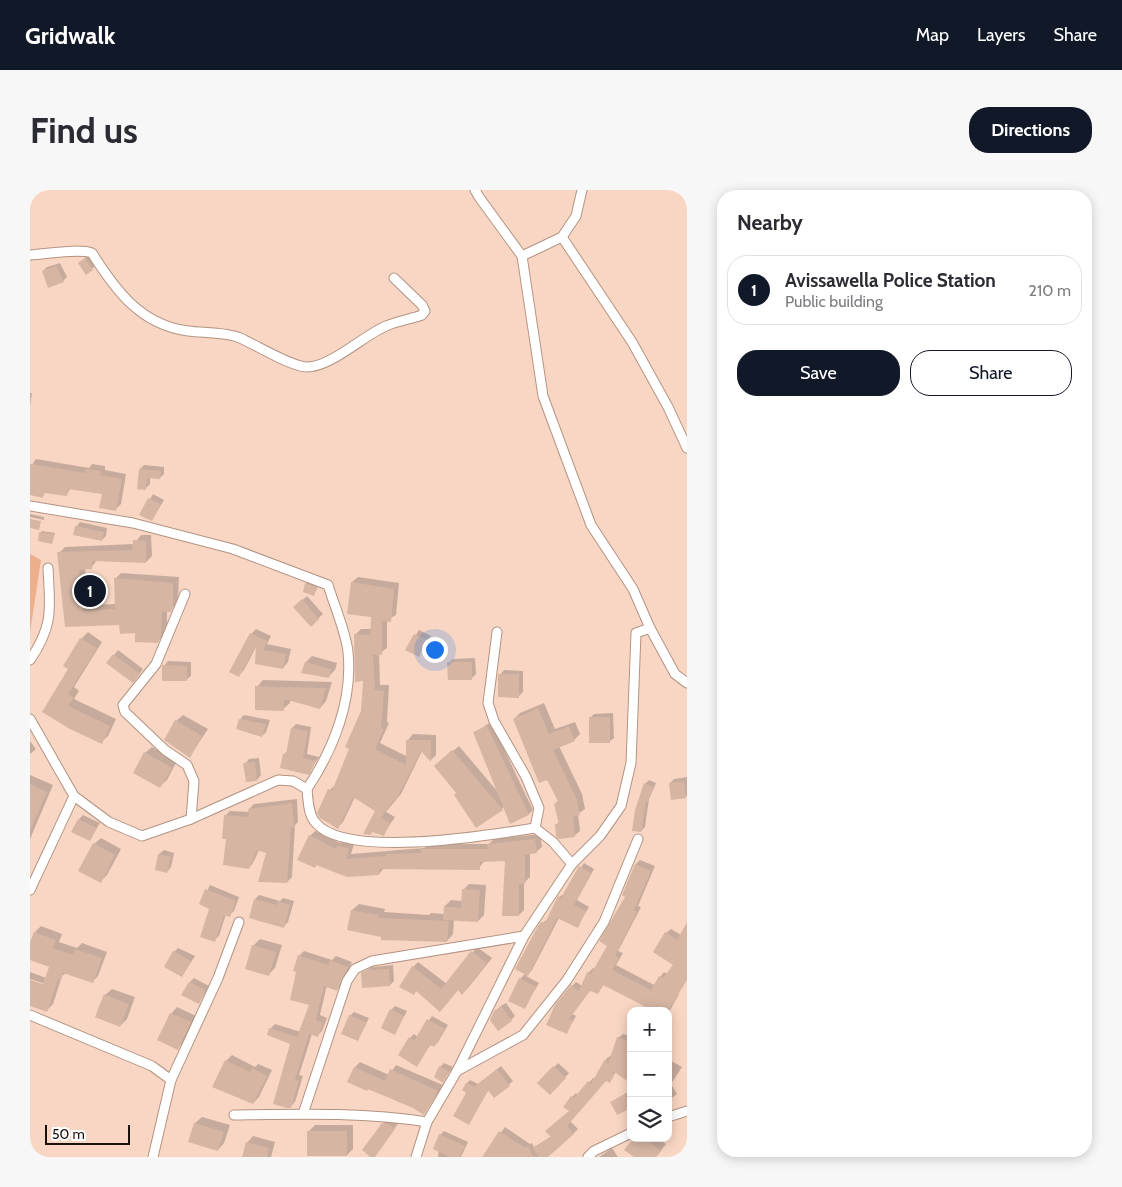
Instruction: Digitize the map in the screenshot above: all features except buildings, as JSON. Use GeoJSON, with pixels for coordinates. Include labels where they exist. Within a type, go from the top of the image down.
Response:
{"type":"FeatureCollection","features":[{"type":"Feature","properties":{"kind":"street"},"geometry":{"type":"LineString","coordinates":[[476,190],[478,197],[522,256],[543,396],[591,525],[633,589],[650,628],[674,674],[687,683]]}},
{"type":"Feature","properties":{"kind":"street"},"geometry":{"type":"LineString","coordinates":[[522,256],[562,237],[576,216],[582,190]]}},
{"type":"Feature","properties":{"kind":"street"},"geometry":{"type":"LineString","coordinates":[[562,237],[632,342],[668,407],[687,448]]}},
{"type":"Feature","properties":{"kind":"street"},"geometry":{"type":"LineString","coordinates":[[30,255],[62,254],[81,250],[92,253],[131,304],[154,322],[169,328],[238,337],[263,351],[306,367],[326,362],[387,325],[422,315],[425,311],[422,305],[394,278]]}},
{"type":"Feature","properties":{"kind":"street"},"geometry":{"type":"LineString","coordinates":[[30,506],[133,523],[233,549],[328,585],[348,651],[346,685],[340,725],[330,749],[306,789],[308,805],[315,822],[333,835],[353,841],[377,843],[474,838],[535,828],[553,842],[572,864]]}},
{"type":"Feature","properties":{"kind":"street"},"geometry":{"type":"LineString","coordinates":[[30,660],[43,641],[48,625],[48,568]]}},
{"type":"Feature","properties":{"kind":"street"},"geometry":{"type":"LineString","coordinates":[[185,594],[156,664],[123,705],[125,712],[151,737],[187,765],[194,781],[190,819]]}},
{"type":"Feature","properties":{"kind":"street"},"geometry":{"type":"LineString","coordinates":[[416,1157],[427,1122],[457,1071],[524,936],[572,864],[600,836],[620,806],[631,763],[636,633],[650,628]]}},
{"type":"Feature","properties":{"kind":"street"},"geometry":{"type":"LineString","coordinates":[[497,632],[488,703],[494,721],[526,777],[539,808],[535,828]]}},
{"type":"Feature","properties":{"kind":"street"},"geometry":{"type":"LineString","coordinates":[[30,719],[74,796],[109,822],[142,836],[190,819],[278,780],[293,781],[306,789]]}},
{"type":"Feature","properties":{"kind":"street"},"geometry":{"type":"LineString","coordinates":[[30,890],[74,796]]}},
{"type":"Feature","properties":{"kind":"street"},"geometry":{"type":"LineString","coordinates":[[457,1071],[523,1035],[567,980],[604,922],[638,839]]}},
{"type":"Feature","properties":{"kind":"street"},"geometry":{"type":"LineString","coordinates":[[153,1157],[171,1080],[218,978],[239,922]]}},
{"type":"Feature","properties":{"kind":"street"},"geometry":{"type":"LineString","coordinates":[[303,1114],[347,981],[355,969],[372,961],[524,936]]}},
{"type":"Feature","properties":{"kind":"street"},"geometry":{"type":"LineString","coordinates":[[30,1015],[152,1066],[171,1080]]}},
{"type":"Feature","properties":{"kind":"street"},"geometry":{"type":"LineString","coordinates":[[672,1116],[687,1111]]}},
{"type":"Feature","properties":{"kind":"street"},"geometry":{"type":"LineString","coordinates":[[234,1115],[303,1114],[398,1117],[427,1122]]}},
{"type":"Feature","properties":{"kind":"street"},"geometry":{"type":"LineString","coordinates":[[588,1157],[594,1151],[627,1135]]}},
{"type":"Feature","properties":{"kind":"shaded area"},"geometry":{"type":"Polygon","coordinates":[[[30,554],[41,560],[30,632],[30,554]]]}},
{"type":"Feature","properties":{"kind":"place","name":"Avissawella Police Station"},"geometry":{"type":"Point","coordinates":[90,591]}}]}
